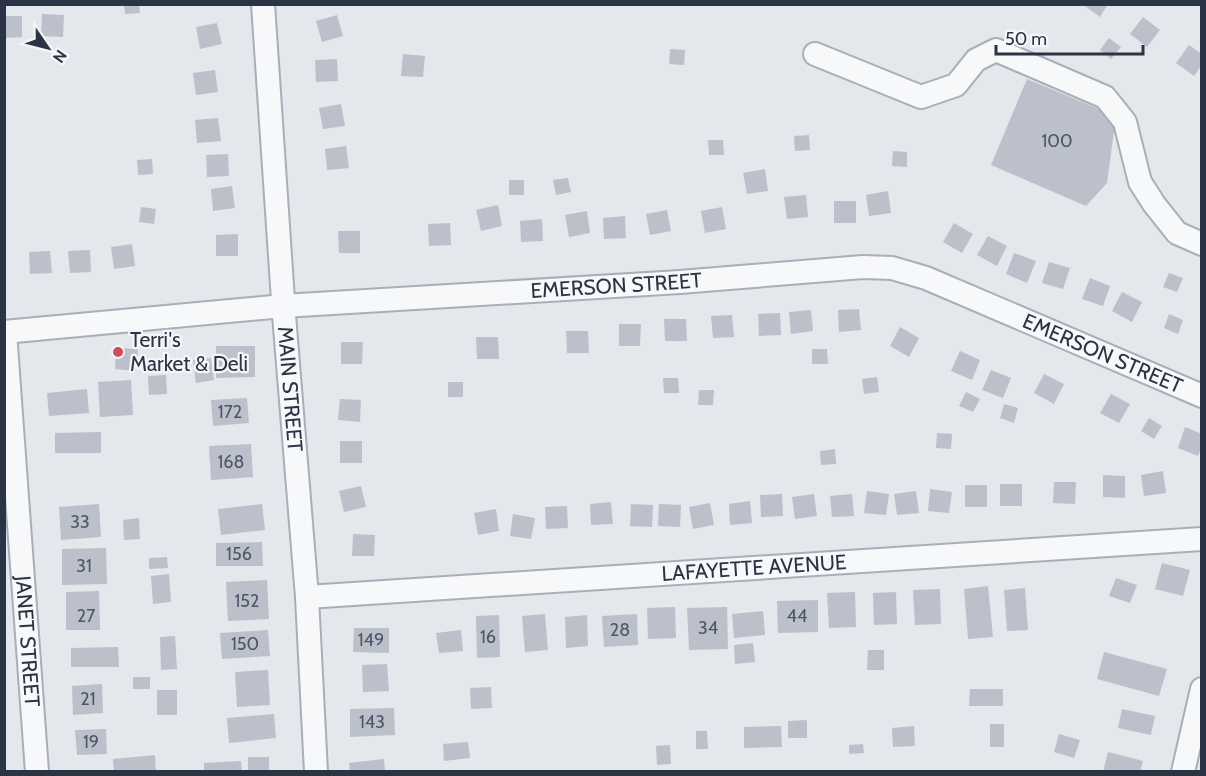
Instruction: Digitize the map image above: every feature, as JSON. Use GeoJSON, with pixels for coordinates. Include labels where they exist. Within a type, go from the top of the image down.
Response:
{"type":"FeatureCollection","features":[{"type":"Feature","properties":{"kind":"street","name":"MAIN STREET"},"geometry":{"type":"LineString","coordinates":[[263,4],[283,306],[307,597],[316,771]]}},
{"type":"Feature","properties":{"kind":"street"},"geometry":{"type":"LineString","coordinates":[[815,54],[921,97],[956,85],[976,60],[996,50],[1105,97],[1125,122],[1140,182],[1154,204],[1177,233],[1202,244]]}},
{"type":"Feature","properties":{"kind":"street","name":"EMERSON STREET"},"geometry":{"type":"LineString","coordinates":[[5,332],[283,306],[680,282],[863,267],[892,268],[926,278],[1202,396]]}},
{"type":"Feature","properties":{"kind":"street","name":"JANET STREET"},"geometry":{"type":"LineString","coordinates":[[5,332],[37,771]]}},
{"type":"Feature","properties":{"kind":"street","name":"LAFAYETTE AVENUE"},"geometry":{"type":"LineString","coordinates":[[307,597],[1202,539]]}},
{"type":"Feature","properties":{"kind":"street"},"geometry":{"type":"LineString","coordinates":[[1183,771],[1202,689]]}},
{"type":"Feature","properties":{"kind":"building"},"geometry":{"type":"Polygon","coordinates":[[[124,4],[139,4],[140,13],[125,14],[124,4]]]}},
{"type":"Feature","properties":{"kind":"building"},"geometry":{"type":"Polygon","coordinates":[[[1082,4],[1108,4],[1100,17],[1082,4]]]}},
{"type":"Feature","properties":{"kind":"building"},"geometry":{"type":"Polygon","coordinates":[[[42,14],[64,15],[63,37],[41,36],[42,14]]]}},
{"type":"Feature","properties":{"kind":"building"},"geometry":{"type":"Polygon","coordinates":[[[337,15],[343,36],[322,42],[316,21],[337,15]]]}},
{"type":"Feature","properties":{"kind":"building"},"geometry":{"type":"Polygon","coordinates":[[[4,16],[22,16],[22,37],[4,38],[4,16]]]}},
{"type":"Feature","properties":{"kind":"building"},"geometry":{"type":"Polygon","coordinates":[[[1143,17],[1160,30],[1147,47],[1130,34],[1143,17]]]}},
{"type":"Feature","properties":{"kind":"building"},"geometry":{"type":"Polygon","coordinates":[[[217,23],[222,44],[200,49],[196,27],[217,23]]]}},
{"type":"Feature","properties":{"kind":"building"},"geometry":{"type":"Polygon","coordinates":[[[1109,38],[1121,47],[1111,59],[1100,50],[1109,38]]]}},
{"type":"Feature","properties":{"kind":"building"},"geometry":{"type":"Polygon","coordinates":[[[1189,45],[1202,54],[1202,65],[1194,76],[1176,63],[1189,45]]]}},
{"type":"Feature","properties":{"kind":"building"},"geometry":{"type":"Polygon","coordinates":[[[670,49],[685,50],[684,65],[669,64],[670,49]]]}},
{"type":"Feature","properties":{"kind":"building"},"geometry":{"type":"Polygon","coordinates":[[[403,54],[425,56],[423,77],[401,76],[403,54]]]}},
{"type":"Feature","properties":{"kind":"building"},"geometry":{"type":"Polygon","coordinates":[[[337,59],[338,81],[316,82],[315,60],[337,59]]]}},
{"type":"Feature","properties":{"kind":"building"},"geometry":{"type":"Polygon","coordinates":[[[215,70],[218,92],[196,95],[193,73],[215,70]]]}},
{"type":"Feature","properties":{"kind":"building"},"geometry":{"type":"Polygon","coordinates":[[[1027,79],[1116,116],[1107,183],[1086,206],[991,165],[1027,79]]]}},
{"type":"Feature","properties":{"kind":"building"},"geometry":{"type":"Polygon","coordinates":[[[341,104],[345,126],[323,129],[319,108],[341,104]]]}},
{"type":"Feature","properties":{"kind":"building"},"geometry":{"type":"Polygon","coordinates":[[[218,118],[221,141],[197,143],[195,120],[218,118]]]}},
{"type":"Feature","properties":{"kind":"building"},"geometry":{"type":"Polygon","coordinates":[[[809,135],[810,150],[795,151],[794,136],[809,135]]]}},
{"type":"Feature","properties":{"kind":"building"},"geometry":{"type":"Polygon","coordinates":[[[708,140],[723,140],[724,155],[709,155],[708,140]]]}},
{"type":"Feature","properties":{"kind":"building"},"geometry":{"type":"Polygon","coordinates":[[[346,146],[349,168],[327,170],[325,149],[346,146]]]}},
{"type":"Feature","properties":{"kind":"building"},"geometry":{"type":"Polygon","coordinates":[[[893,151],[907,152],[907,167],[892,166],[893,151]]]}},
{"type":"Feature","properties":{"kind":"building"},"geometry":{"type":"Polygon","coordinates":[[[228,154],[229,176],[207,177],[206,155],[228,154]]]}},
{"type":"Feature","properties":{"kind":"building"},"geometry":{"type":"Polygon","coordinates":[[[152,159],[153,174],[138,175],[137,160],[152,159]]]}},
{"type":"Feature","properties":{"kind":"building"},"geometry":{"type":"Polygon","coordinates":[[[765,169],[768,191],[747,194],[743,173],[765,169]]]}},
{"type":"Feature","properties":{"kind":"building"},"geometry":{"type":"Polygon","coordinates":[[[568,178],[571,192],[556,195],[553,180],[568,178]]]}},
{"type":"Feature","properties":{"kind":"building"},"geometry":{"type":"Polygon","coordinates":[[[509,180],[524,180],[524,195],[509,195],[509,180]]]}},
{"type":"Feature","properties":{"kind":"building"},"geometry":{"type":"Polygon","coordinates":[[[232,186],[235,208],[213,211],[211,189],[232,186]]]}},
{"type":"Feature","properties":{"kind":"building"},"geometry":{"type":"Polygon","coordinates":[[[888,191],[891,213],[869,216],[866,195],[888,191]]]}},
{"type":"Feature","properties":{"kind":"building"},"geometry":{"type":"Polygon","coordinates":[[[806,195],[808,217],[787,219],[784,197],[806,195]]]}},
{"type":"Feature","properties":{"kind":"building"},"geometry":{"type":"Polygon","coordinates":[[[834,201],[856,201],[856,223],[834,223],[834,201]]]}},
{"type":"Feature","properties":{"kind":"building"},"geometry":{"type":"Polygon","coordinates":[[[498,205],[502,226],[481,231],[476,210],[498,205]]]}},
{"type":"Feature","properties":{"kind":"building"},"geometry":{"type":"Polygon","coordinates":[[[141,207],[156,209],[154,224],[139,222],[141,207]]]}},
{"type":"Feature","properties":{"kind":"building"},"geometry":{"type":"Polygon","coordinates":[[[722,207],[726,229],[705,233],[701,211],[722,207]]]}},
{"type":"Feature","properties":{"kind":"building"},"geometry":{"type":"Polygon","coordinates":[[[667,210],[671,231],[650,235],[646,214],[667,210]]]}},
{"type":"Feature","properties":{"kind":"building"},"geometry":{"type":"Polygon","coordinates":[[[587,211],[590,233],[569,237],[565,215],[587,211]]]}},
{"type":"Feature","properties":{"kind":"building"},"geometry":{"type":"Polygon","coordinates":[[[625,216],[626,238],[604,239],[603,218],[625,216]]]}},
{"type":"Feature","properties":{"kind":"building"},"geometry":{"type":"Polygon","coordinates":[[[542,219],[543,241],[521,242],[520,221],[542,219]]]}},
{"type":"Feature","properties":{"kind":"building"},"geometry":{"type":"Polygon","coordinates":[[[450,223],[451,245],[429,246],[428,224],[450,223]]]}},
{"type":"Feature","properties":{"kind":"building"},"geometry":{"type":"Polygon","coordinates":[[[954,223],[973,234],[962,253],[943,242],[954,223]]]}},
{"type":"Feature","properties":{"kind":"building"},"geometry":{"type":"Polygon","coordinates":[[[338,231],[360,231],[360,253],[339,253],[338,231]]]}},
{"type":"Feature","properties":{"kind":"building"},"geometry":{"type":"Polygon","coordinates":[[[238,234],[238,256],[216,256],[216,235],[238,234]]]}},
{"type":"Feature","properties":{"kind":"building"},"geometry":{"type":"Polygon","coordinates":[[[988,236],[1007,246],[997,266],[977,255],[988,236]]]}},
{"type":"Feature","properties":{"kind":"building"},"geometry":{"type":"Polygon","coordinates":[[[132,244],[135,266],[114,269],[111,247],[132,244]]]}},
{"type":"Feature","properties":{"kind":"building"},"geometry":{"type":"Polygon","coordinates":[[[90,250],[91,272],[70,273],[68,251],[90,250]]]}},
{"type":"Feature","properties":{"kind":"building"},"geometry":{"type":"Polygon","coordinates":[[[50,251],[52,273],[30,274],[29,252],[50,251]]]}},
{"type":"Feature","properties":{"kind":"building"},"geometry":{"type":"Polygon","coordinates":[[[1014,253],[1036,261],[1027,283],[1006,274],[1014,253]]]}},
{"type":"Feature","properties":{"kind":"building"},"geometry":{"type":"Polygon","coordinates":[[[1049,262],[1070,268],[1063,289],[1042,283],[1049,262]]]}},
{"type":"Feature","properties":{"kind":"building"},"geometry":{"type":"Polygon","coordinates":[[[1169,273],[1183,278],[1177,292],[1163,287],[1169,273]]]}},
{"type":"Feature","properties":{"kind":"building"},"geometry":{"type":"Polygon","coordinates":[[[1090,278],[1110,286],[1103,306],[1082,299],[1090,278]]]}},
{"type":"Feature","properties":{"kind":"building"},"geometry":{"type":"Polygon","coordinates":[[[1122,292],[1142,302],[1132,322],[1112,311],[1122,292]]]}},
{"type":"Feature","properties":{"kind":"building"},"geometry":{"type":"Polygon","coordinates":[[[859,309],[861,330],[839,332],[838,310],[859,309]]]}},
{"type":"Feature","properties":{"kind":"building"},"geometry":{"type":"Polygon","coordinates":[[[811,310],[813,331],[791,334],[789,312],[811,310]]]}},
{"type":"Feature","properties":{"kind":"building"},"geometry":{"type":"Polygon","coordinates":[[[780,313],[781,335],[759,336],[758,314],[780,313]]]}},
{"type":"Feature","properties":{"kind":"building"},"geometry":{"type":"Polygon","coordinates":[[[1169,314],[1183,320],[1178,334],[1164,328],[1169,314]]]}},
{"type":"Feature","properties":{"kind":"building"},"geometry":{"type":"Polygon","coordinates":[[[732,315],[734,337],[713,338],[711,316],[732,315]]]}},
{"type":"Feature","properties":{"kind":"building"},"geometry":{"type":"Polygon","coordinates":[[[664,319],[686,319],[687,341],[665,341],[664,319]]]}},
{"type":"Feature","properties":{"kind":"building"},"geometry":{"type":"Polygon","coordinates":[[[619,324],[641,324],[640,346],[619,346],[619,324]]]}},
{"type":"Feature","properties":{"kind":"building"},"geometry":{"type":"Polygon","coordinates":[[[900,327],[919,338],[909,357],[890,346],[900,327]]]}},
{"type":"Feature","properties":{"kind":"building"},"geometry":{"type":"Polygon","coordinates":[[[566,331],[588,331],[589,353],[567,353],[566,331]]]}},
{"type":"Feature","properties":{"kind":"building"},"geometry":{"type":"Polygon","coordinates":[[[476,337],[498,337],[499,359],[477,359],[476,337]]]}},
{"type":"Feature","properties":{"kind":"building"},"geometry":{"type":"Polygon","coordinates":[[[341,342],[363,342],[362,364],[341,364],[341,342]]]}},
{"type":"Feature","properties":{"kind":"building"},"geometry":{"type":"Polygon","coordinates":[[[216,346],[255,346],[255,377],[216,378],[216,346]]]}},
{"type":"Feature","properties":{"kind":"building"},"geometry":{"type":"Polygon","coordinates":[[[116,348],[138,349],[136,371],[115,369],[116,348]]]}},
{"type":"Feature","properties":{"kind":"building"},"geometry":{"type":"Polygon","coordinates":[[[812,349],[827,349],[828,364],[812,364],[812,349]]]}},
{"type":"Feature","properties":{"kind":"building"},"geometry":{"type":"Polygon","coordinates":[[[960,351],[980,360],[972,380],[951,371],[960,351]]]}},
{"type":"Feature","properties":{"kind":"building"},"geometry":{"type":"Polygon","coordinates":[[[211,358],[214,380],[196,383],[193,360],[211,358]]]}},
{"type":"Feature","properties":{"kind":"building"},"geometry":{"type":"Polygon","coordinates":[[[991,370],[1011,378],[1003,398],[982,390],[991,370]]]}},
{"type":"Feature","properties":{"kind":"building"},"geometry":{"type":"Polygon","coordinates":[[[1044,374],[1064,384],[1054,404],[1034,393],[1044,374]]]}},
{"type":"Feature","properties":{"kind":"building"},"geometry":{"type":"Polygon","coordinates":[[[166,375],[167,394],[149,395],[148,376],[166,375]]]}},
{"type":"Feature","properties":{"kind":"building"},"geometry":{"type":"Polygon","coordinates":[[[877,377],[879,392],[864,394],[862,379],[877,377]]]}},
{"type":"Feature","properties":{"kind":"building"},"geometry":{"type":"Polygon","coordinates":[[[663,378],[678,378],[679,393],[664,393],[663,378]]]}},
{"type":"Feature","properties":{"kind":"building"},"geometry":{"type":"Polygon","coordinates":[[[131,380],[133,415],[100,417],[98,382],[131,380]]]}},
{"type":"Feature","properties":{"kind":"building"},"geometry":{"type":"Polygon","coordinates":[[[448,382],[463,382],[463,397],[448,397],[448,382]]]}},
{"type":"Feature","properties":{"kind":"building"},"geometry":{"type":"Polygon","coordinates":[[[87,389],[89,413],[49,416],[47,393],[87,389]]]}},
{"type":"Feature","properties":{"kind":"building"},"geometry":{"type":"Polygon","coordinates":[[[699,390],[714,390],[713,405],[698,405],[699,390]]]}},
{"type":"Feature","properties":{"kind":"building"},"geometry":{"type":"Polygon","coordinates":[[[966,392],[980,399],[973,412],[959,406],[966,392]]]}},
{"type":"Feature","properties":{"kind":"building"},"geometry":{"type":"Polygon","coordinates":[[[1111,394],[1130,404],[1119,423],[1100,413],[1111,394]]]}},
{"type":"Feature","properties":{"kind":"building"},"geometry":{"type":"Polygon","coordinates":[[[247,398],[249,423],[213,426],[211,400],[247,398]]]}},
{"type":"Feature","properties":{"kind":"building"},"geometry":{"type":"Polygon","coordinates":[[[340,399],[361,400],[360,422],[338,420],[340,399]]]}},
{"type":"Feature","properties":{"kind":"building"},"geometry":{"type":"Polygon","coordinates":[[[1004,404],[1018,408],[1014,423],[1000,418],[1004,404]]]}},
{"type":"Feature","properties":{"kind":"building"},"geometry":{"type":"Polygon","coordinates":[[[1149,418],[1162,426],[1154,439],[1141,431],[1149,418]]]}},
{"type":"Feature","properties":{"kind":"building"},"geometry":{"type":"Polygon","coordinates":[[[1185,427],[1202,434],[1202,446],[1198,456],[1178,448],[1185,427]]]}},
{"type":"Feature","properties":{"kind":"building"},"geometry":{"type":"Polygon","coordinates":[[[101,432],[101,453],[55,453],[55,433],[101,432]]]}},
{"type":"Feature","properties":{"kind":"building"},"geometry":{"type":"Polygon","coordinates":[[[937,433],[952,434],[951,449],[936,448],[937,433]]]}},
{"type":"Feature","properties":{"kind":"building"},"geometry":{"type":"Polygon","coordinates":[[[340,441],[362,441],[362,463],[340,463],[340,441]]]}},
{"type":"Feature","properties":{"kind":"building"},"geometry":{"type":"Polygon","coordinates":[[[251,444],[253,477],[211,480],[209,446],[251,444]]]}},
{"type":"Feature","properties":{"kind":"building"},"geometry":{"type":"Polygon","coordinates":[[[835,449],[836,464],[821,465],[820,451],[835,449]]]}},
{"type":"Feature","properties":{"kind":"building"},"geometry":{"type":"Polygon","coordinates":[[[1163,471],[1166,493],[1144,496],[1141,475],[1163,471]]]}},
{"type":"Feature","properties":{"kind":"building"},"geometry":{"type":"Polygon","coordinates":[[[1103,475],[1125,476],[1125,498],[1103,497],[1103,475]]]}},
{"type":"Feature","properties":{"kind":"building"},"geometry":{"type":"Polygon","coordinates":[[[1054,482],[1076,482],[1075,504],[1053,503],[1054,482]]]}},
{"type":"Feature","properties":{"kind":"building"},"geometry":{"type":"Polygon","coordinates":[[[1000,484],[1022,484],[1022,506],[1000,506],[1000,484]]]}},
{"type":"Feature","properties":{"kind":"building"},"geometry":{"type":"Polygon","coordinates":[[[965,485],[987,485],[987,507],[965,507],[965,485]]]}},
{"type":"Feature","properties":{"kind":"building"},"geometry":{"type":"Polygon","coordinates":[[[361,486],[366,507],[344,512],[339,491],[361,486]]]}},
{"type":"Feature","properties":{"kind":"building"},"geometry":{"type":"Polygon","coordinates":[[[930,489],[952,492],[949,513],[928,511],[930,489]]]}},
{"type":"Feature","properties":{"kind":"building"},"geometry":{"type":"Polygon","coordinates":[[[867,491],[889,494],[886,515],[864,513],[867,491]]]}},
{"type":"Feature","properties":{"kind":"building"},"geometry":{"type":"Polygon","coordinates":[[[916,491],[919,513],[897,515],[894,494],[916,491]]]}},
{"type":"Feature","properties":{"kind":"building"},"geometry":{"type":"Polygon","coordinates":[[[782,494],[783,516],[761,517],[760,495],[782,494]]]}},
{"type":"Feature","properties":{"kind":"building"},"geometry":{"type":"Polygon","coordinates":[[[814,494],[817,516],[795,519],[792,497],[814,494]]]}},
{"type":"Feature","properties":{"kind":"building"},"geometry":{"type":"Polygon","coordinates":[[[852,494],[854,516],[832,517],[830,496],[852,494]]]}},
{"type":"Feature","properties":{"kind":"building"},"geometry":{"type":"Polygon","coordinates":[[[750,501],[752,523],[730,525],[729,504],[750,501]]]}},
{"type":"Feature","properties":{"kind":"building"},"geometry":{"type":"Polygon","coordinates":[[[611,502],[613,524],[591,525],[590,504],[611,502]]]}},
{"type":"Feature","properties":{"kind":"building"},"geometry":{"type":"Polygon","coordinates":[[[710,503],[714,525],[693,529],[689,507],[710,503]]]}},
{"type":"Feature","properties":{"kind":"building"},"geometry":{"type":"Polygon","coordinates":[[[99,504],[101,537],[61,540],[59,507],[99,504]]]}},
{"type":"Feature","properties":{"kind":"building"},"geometry":{"type":"Polygon","coordinates":[[[262,504],[265,530],[221,535],[218,509],[262,504]]]}},
{"type":"Feature","properties":{"kind":"building"},"geometry":{"type":"Polygon","coordinates":[[[631,504],[653,505],[652,527],[630,526],[631,504]]]}},
{"type":"Feature","properties":{"kind":"building"},"geometry":{"type":"Polygon","coordinates":[[[659,504],[681,505],[680,527],[658,526],[659,504]]]}},
{"type":"Feature","properties":{"kind":"building"},"geometry":{"type":"Polygon","coordinates":[[[567,506],[568,528],[546,529],[545,507],[567,506]]]}},
{"type":"Feature","properties":{"kind":"building"},"geometry":{"type":"Polygon","coordinates":[[[496,509],[499,531],[478,535],[474,513],[496,509]]]}},
{"type":"Feature","properties":{"kind":"building"},"geometry":{"type":"Polygon","coordinates":[[[513,514],[535,518],[531,539],[510,536],[513,514]]]}},
{"type":"Feature","properties":{"kind":"building"},"geometry":{"type":"Polygon","coordinates":[[[139,518],[140,539],[124,540],[123,520],[139,518]]]}},
{"type":"Feature","properties":{"kind":"building"},"geometry":{"type":"Polygon","coordinates":[[[353,534],[375,535],[374,556],[352,556],[353,534]]]}},
{"type":"Feature","properties":{"kind":"building"},"geometry":{"type":"Polygon","coordinates":[[[262,542],[263,566],[216,566],[216,543],[262,542]]]}},
{"type":"Feature","properties":{"kind":"building"},"geometry":{"type":"Polygon","coordinates":[[[106,548],[107,584],[62,585],[62,549],[106,548]]]}},
{"type":"Feature","properties":{"kind":"building"},"geometry":{"type":"Polygon","coordinates":[[[167,557],[168,568],[149,569],[149,558],[167,557]]]}},
{"type":"Feature","properties":{"kind":"building"},"geometry":{"type":"Polygon","coordinates":[[[1162,563],[1190,570],[1183,596],[1155,589],[1162,563]]]}},
{"type":"Feature","properties":{"kind":"building"},"geometry":{"type":"Polygon","coordinates":[[[169,574],[171,602],[153,604],[151,576],[169,574]]]}},
{"type":"Feature","properties":{"kind":"building"},"geometry":{"type":"Polygon","coordinates":[[[1116,578],[1137,585],[1130,603],[1109,596],[1116,578]]]}},
{"type":"Feature","properties":{"kind":"building"},"geometry":{"type":"Polygon","coordinates":[[[267,580],[269,619],[228,621],[226,582],[267,580]]]}},
{"type":"Feature","properties":{"kind":"building"},"geometry":{"type":"Polygon","coordinates":[[[988,586],[993,637],[968,639],[964,589],[988,586]]]}},
{"type":"Feature","properties":{"kind":"building"},"geometry":{"type":"Polygon","coordinates":[[[1025,588],[1028,630],[1007,631],[1004,590],[1025,588]]]}},
{"type":"Feature","properties":{"kind":"building"},"geometry":{"type":"Polygon","coordinates":[[[940,589],[941,624],[915,625],[913,590],[940,589]]]}},
{"type":"Feature","properties":{"kind":"building"},"geometry":{"type":"Polygon","coordinates":[[[99,591],[100,630],[66,630],[66,592],[99,591]]]}},
{"type":"Feature","properties":{"kind":"building"},"geometry":{"type":"Polygon","coordinates":[[[855,592],[856,627],[829,628],[827,593],[855,592]]]}},
{"type":"Feature","properties":{"kind":"building"},"geometry":{"type":"Polygon","coordinates":[[[896,592],[897,624],[874,625],[873,593],[896,592]]]}},
{"type":"Feature","properties":{"kind":"building"},"geometry":{"type":"Polygon","coordinates":[[[818,600],[818,632],[778,633],[777,601],[818,600]]]}},
{"type":"Feature","properties":{"kind":"building"},"geometry":{"type":"Polygon","coordinates":[[[675,607],[676,638],[648,639],[647,608],[675,607]]]}},
{"type":"Feature","properties":{"kind":"building"},"geometry":{"type":"Polygon","coordinates":[[[727,607],[728,649],[689,650],[687,608],[727,607]]]}},
{"type":"Feature","properties":{"kind":"building"},"geometry":{"type":"Polygon","coordinates":[[[763,611],[765,635],[734,638],[732,614],[763,611]]]}},
{"type":"Feature","properties":{"kind":"building"},"geometry":{"type":"Polygon","coordinates":[[[545,614],[548,650],[525,652],[522,616],[545,614]]]}},
{"type":"Feature","properties":{"kind":"building"},"geometry":{"type":"Polygon","coordinates":[[[637,614],[638,645],[604,647],[602,616],[637,614]]]}},
{"type":"Feature","properties":{"kind":"building"},"geometry":{"type":"Polygon","coordinates":[[[499,615],[500,657],[477,658],[476,616],[499,615]]]}},
{"type":"Feature","properties":{"kind":"building"},"geometry":{"type":"Polygon","coordinates":[[[587,615],[588,646],[566,648],[565,617],[587,615]]]}},
{"type":"Feature","properties":{"kind":"building"},"geometry":{"type":"Polygon","coordinates":[[[354,628],[389,628],[389,653],[353,652],[354,628]]]}},
{"type":"Feature","properties":{"kind":"building"},"geometry":{"type":"Polygon","coordinates":[[[268,630],[270,656],[222,659],[220,633],[268,630]]]}},
{"type":"Feature","properties":{"kind":"building"},"geometry":{"type":"Polygon","coordinates":[[[461,630],[463,651],[439,653],[436,633],[461,630]]]}},
{"type":"Feature","properties":{"kind":"building"},"geometry":{"type":"Polygon","coordinates":[[[175,636],[177,669],[161,670],[160,637],[175,636]]]}},
{"type":"Feature","properties":{"kind":"building"},"geometry":{"type":"Polygon","coordinates":[[[753,643],[755,662],[735,664],[734,645],[753,643]]]}},
{"type":"Feature","properties":{"kind":"building"},"geometry":{"type":"Polygon","coordinates":[[[118,647],[119,667],[71,667],[71,648],[118,647]]]}},
{"type":"Feature","properties":{"kind":"building"},"geometry":{"type":"Polygon","coordinates":[[[868,650],[884,650],[884,670],[867,670],[868,650]]]}},
{"type":"Feature","properties":{"kind":"building"},"geometry":{"type":"Polygon","coordinates":[[[1104,652],[1167,669],[1159,696],[1097,679],[1104,652]]]}},
{"type":"Feature","properties":{"kind":"building"},"geometry":{"type":"Polygon","coordinates":[[[387,664],[389,691],[363,692],[362,665],[387,664]]]}},
{"type":"Feature","properties":{"kind":"building"},"geometry":{"type":"Polygon","coordinates":[[[268,670],[270,705],[237,707],[235,672],[268,670]]]}},
{"type":"Feature","properties":{"kind":"building"},"geometry":{"type":"Polygon","coordinates":[[[133,677],[150,677],[150,689],[133,689],[133,677]]]}},
{"type":"Feature","properties":{"kind":"building"},"geometry":{"type":"Polygon","coordinates":[[[102,684],[103,713],[73,715],[72,686],[102,684]]]}},
{"type":"Feature","properties":{"kind":"building"},"geometry":{"type":"Polygon","coordinates":[[[491,687],[492,708],[471,709],[470,688],[491,687]]]}},
{"type":"Feature","properties":{"kind":"building"},"geometry":{"type":"Polygon","coordinates":[[[970,689],[1003,689],[1003,706],[969,706],[970,689]]]}},
{"type":"Feature","properties":{"kind":"building"},"geometry":{"type":"Polygon","coordinates":[[[157,690],[177,690],[177,715],[157,715],[157,690]]]}},
{"type":"Feature","properties":{"kind":"building"},"geometry":{"type":"Polygon","coordinates":[[[394,708],[395,735],[350,737],[350,709],[394,708]]]}},
{"type":"Feature","properties":{"kind":"building"},"geometry":{"type":"Polygon","coordinates":[[[1122,709],[1155,716],[1151,735],[1118,728],[1122,709]]]}},
{"type":"Feature","properties":{"kind":"building"},"geometry":{"type":"Polygon","coordinates":[[[274,714],[276,738],[229,743],[227,718],[274,714]]]}},
{"type":"Feature","properties":{"kind":"building"},"geometry":{"type":"Polygon","coordinates":[[[807,720],[807,738],[788,738],[788,721],[807,720]]]}},
{"type":"Feature","properties":{"kind":"building"},"geometry":{"type":"Polygon","coordinates":[[[990,724],[1004,724],[1004,747],[990,747],[990,724]]]}},
{"type":"Feature","properties":{"kind":"building"},"geometry":{"type":"Polygon","coordinates":[[[781,726],[782,747],[744,748],[744,727],[781,726]]]}},
{"type":"Feature","properties":{"kind":"building"},"geometry":{"type":"Polygon","coordinates":[[[914,726],[915,746],[893,747],[892,728],[914,726]]]}},
{"type":"Feature","properties":{"kind":"building"},"geometry":{"type":"Polygon","coordinates":[[[106,729],[107,754],[77,755],[75,730],[106,729]]]}},
{"type":"Feature","properties":{"kind":"building"},"geometry":{"type":"Polygon","coordinates":[[[696,731],[707,731],[708,749],[696,749],[696,731]]]}},
{"type":"Feature","properties":{"kind":"building"},"geometry":{"type":"Polygon","coordinates":[[[1059,734],[1080,740],[1074,758],[1054,752],[1059,734]]]}},
{"type":"Feature","properties":{"kind":"building"},"geometry":{"type":"Polygon","coordinates":[[[468,742],[470,758],[444,761],[443,744],[468,742]]]}},
{"type":"Feature","properties":{"kind":"building"},"geometry":{"type":"Polygon","coordinates":[[[863,744],[864,753],[849,754],[849,745],[863,744]]]}},
{"type":"Feature","properties":{"kind":"building"},"geometry":{"type":"Polygon","coordinates":[[[670,745],[671,764],[657,765],[656,746],[670,745]]]}},
{"type":"Feature","properties":{"kind":"building"},"geometry":{"type":"Polygon","coordinates":[[[1108,752],[1143,761],[1140,772],[1103,772],[1108,752]]]}},
{"type":"Feature","properties":{"kind":"building"},"geometry":{"type":"Polygon","coordinates":[[[155,755],[156,772],[114,772],[113,759],[155,755]]]}},
{"type":"Feature","properties":{"kind":"building"},"geometry":{"type":"Polygon","coordinates":[[[248,757],[269,757],[269,771],[248,771],[248,757]]]}},
{"type":"Feature","properties":{"kind":"building"},"geometry":{"type":"Polygon","coordinates":[[[384,759],[385,772],[350,772],[349,763],[384,759]]]}},
{"type":"Feature","properties":{"kind":"building"},"geometry":{"type":"Polygon","coordinates":[[[241,761],[242,772],[204,772],[204,763],[241,761]]]}},
{"type":"Feature","properties":{"kind":"place","name":"Terri's Market & Deli"},"geometry":{"type":"Point","coordinates":[118,352]}}]}
